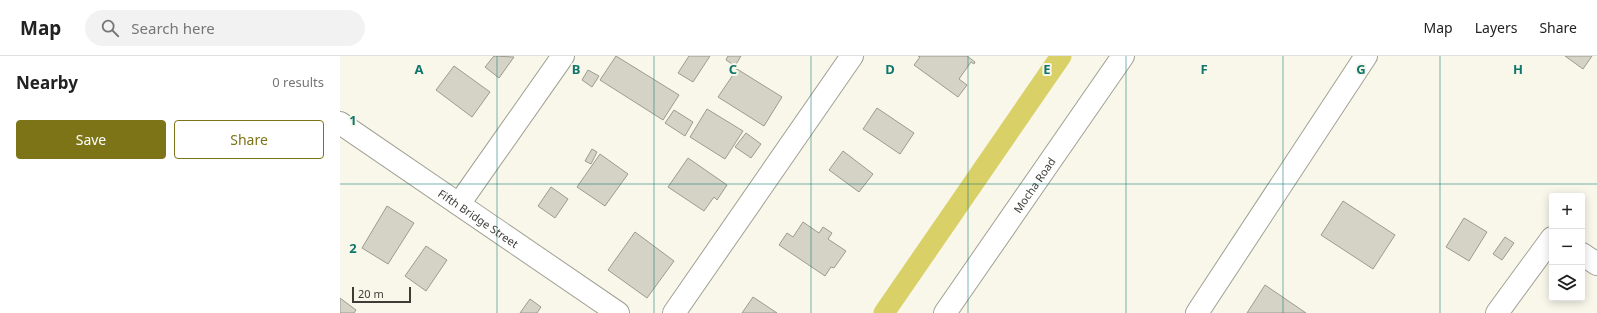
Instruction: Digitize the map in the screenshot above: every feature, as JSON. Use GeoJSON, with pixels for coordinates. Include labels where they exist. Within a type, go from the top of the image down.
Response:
{"type":"FeatureCollection","features":[{"type":"Feature","properties":{"kind":"street"},"geometry":{"type":"LineString","coordinates":[[459,204],[563,56]]}},
{"type":"Feature","properties":{"kind":"street"},"geometry":{"type":"LineString","coordinates":[[674,313],[852,56]]}},
{"type":"Feature","properties":{"kind":"street","name":"Mocha Road"},"geometry":{"type":"LineString","coordinates":[[945,313],[1123,56]]}},
{"type":"Feature","properties":{"kind":"street"},"geometry":{"type":"LineString","coordinates":[[1197,313],[1366,56]]}},
{"type":"Feature","properties":{"kind":"street","name":"Fifth Bridge Street"},"geometry":{"type":"LineString","coordinates":[[340,123],[618,313]]}},
{"type":"Feature","properties":{"kind":"street"},"geometry":{"type":"LineString","coordinates":[[1497,313],[1549,242]]}},
{"type":"Feature","properties":{"kind":"street"},"geometry":{"type":"LineString","coordinates":[[1585,256],[1597,264]]}},
{"type":"Feature","properties":{"kind":"building"},"geometry":{"type":"Polygon","coordinates":[[[494,56],[514,57],[499,78],[485,67],[494,56]]]}},
{"type":"Feature","properties":{"kind":"building"},"geometry":{"type":"Polygon","coordinates":[[[616,56],[679,95],[663,120],[600,80],[616,56]]]}},
{"type":"Feature","properties":{"kind":"building"},"geometry":{"type":"Polygon","coordinates":[[[689,56],[710,56],[693,82],[678,73],[689,56]]]}},
{"type":"Feature","properties":{"kind":"building"},"geometry":{"type":"Polygon","coordinates":[[[728,56],[741,56],[735,66],[726,60],[728,56]]]}},
{"type":"Feature","properties":{"kind":"building"},"geometry":{"type":"Polygon","coordinates":[[[918,56],[967,56],[975,62],[974,64],[971,62],[959,79],[967,85],[958,97],[914,65],[920,57],[918,56]]]}},
{"type":"Feature","properties":{"kind":"building"},"geometry":{"type":"Polygon","coordinates":[[[1565,56],[1592,56],[1583,69],[1565,56]]]}},
{"type":"Feature","properties":{"kind":"building"},"geometry":{"type":"Polygon","coordinates":[[[454,66],[490,92],[472,117],[436,90],[454,66]]]}},
{"type":"Feature","properties":{"kind":"building"},"geometry":{"type":"Polygon","coordinates":[[[737,69],[782,97],[764,126],[718,97],[737,69]]]}},
{"type":"Feature","properties":{"kind":"building"},"geometry":{"type":"Polygon","coordinates":[[[588,70],[599,76],[592,87],[582,80],[588,70]]]}},
{"type":"Feature","properties":{"kind":"building"},"geometry":{"type":"Polygon","coordinates":[[[877,108],[914,133],[900,154],[863,129],[877,108]]]}},
{"type":"Feature","properties":{"kind":"building"},"geometry":{"type":"Polygon","coordinates":[[[707,109],[743,131],[725,159],[690,137],[707,109]]]}},
{"type":"Feature","properties":{"kind":"building"},"geometry":{"type":"Polygon","coordinates":[[[674,110],[693,122],[685,136],[665,123],[674,110]]]}},
{"type":"Feature","properties":{"kind":"building"},"geometry":{"type":"Polygon","coordinates":[[[746,133],[761,144],[751,158],[735,147],[746,133]]]}},
{"type":"Feature","properties":{"kind":"building"},"geometry":{"type":"Polygon","coordinates":[[[592,149],[597,152],[591,164],[585,161],[592,149]]]}},
{"type":"Feature","properties":{"kind":"building"},"geometry":{"type":"Polygon","coordinates":[[[843,151],[873,174],[859,192],[829,170],[843,151]]]}},
{"type":"Feature","properties":{"kind":"building"},"geometry":{"type":"Polygon","coordinates":[[[600,154],[628,174],[605,206],[577,187],[600,154]]]}},
{"type":"Feature","properties":{"kind":"building"},"geometry":{"type":"Polygon","coordinates":[[[688,158],[727,185],[717,200],[714,197],[704,211],[668,187],[688,158]]]}},
{"type":"Feature","properties":{"kind":"building"},"geometry":{"type":"Polygon","coordinates":[[[551,187],[568,199],[555,218],[538,206],[551,187]]]}},
{"type":"Feature","properties":{"kind":"building"},"geometry":{"type":"Polygon","coordinates":[[[1343,201],[1395,235],[1373,269],[1321,235],[1343,201]]]}},
{"type":"Feature","properties":{"kind":"building"},"geometry":{"type":"Polygon","coordinates":[[[387,206],[414,223],[388,264],[362,248],[387,206]]]}},
{"type":"Feature","properties":{"kind":"building"},"geometry":{"type":"Polygon","coordinates":[[[1464,218],[1487,232],[1469,261],[1446,247],[1464,218]]]}},
{"type":"Feature","properties":{"kind":"building"},"geometry":{"type":"Polygon","coordinates":[[[803,222],[819,233],[823,227],[832,233],[828,239],[846,251],[834,268],[831,267],[825,276],[779,245],[787,233],[793,237],[803,222]]]}},
{"type":"Feature","properties":{"kind":"building"},"geometry":{"type":"Polygon","coordinates":[[[635,232],[674,261],[647,298],[608,270],[635,232]]]}},
{"type":"Feature","properties":{"kind":"building"},"geometry":{"type":"Polygon","coordinates":[[[1505,237],[1514,243],[1502,260],[1493,254],[1505,237]]]}},
{"type":"Feature","properties":{"kind":"building"},"geometry":{"type":"Polygon","coordinates":[[[426,246],[447,260],[426,291],[405,276],[426,246]]]}},
{"type":"Feature","properties":{"kind":"building"},"geometry":{"type":"Polygon","coordinates":[[[1265,285],[1306,313],[1247,313],[1265,285]]]}},
{"type":"Feature","properties":{"kind":"building"},"geometry":{"type":"Polygon","coordinates":[[[753,297],[777,313],[742,313],[753,297]]]}},
{"type":"Feature","properties":{"kind":"building"},"geometry":{"type":"Polygon","coordinates":[[[340,298],[356,310],[354,313],[340,313],[340,298]]]}},
{"type":"Feature","properties":{"kind":"building"},"geometry":{"type":"Polygon","coordinates":[[[530,299],[541,307],[537,313],[520,313],[530,299]]]}},
{"type":"Feature","properties":{"kind":"waterway"},"geometry":{"type":"LineString","coordinates":[[884,313],[1061,56]]}}]}
